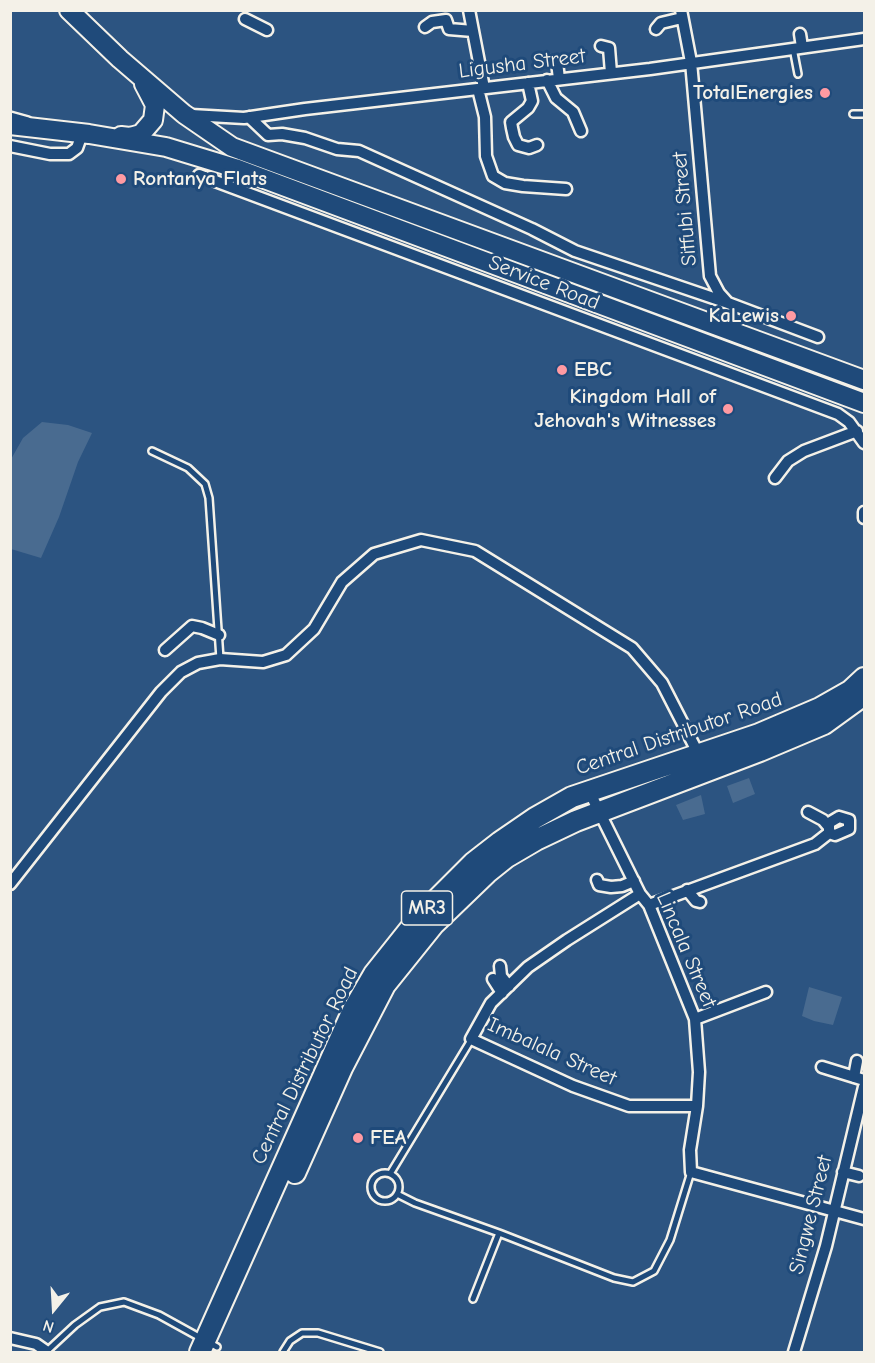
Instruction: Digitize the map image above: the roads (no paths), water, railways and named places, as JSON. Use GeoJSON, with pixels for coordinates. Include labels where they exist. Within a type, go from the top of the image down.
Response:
{"type":"FeatureCollection","features":[{"type":"Feature","properties":{"kind":"highway","name":"Central Distributor Road"},"geometry":{"type":"LineString","coordinates":[[209,1349],[342,1068],[385,985],[434,924],[487,873],[507,857],[536,840],[759,734],[820,708],[850,691],[864,678]]}},
{"type":"Feature","properties":{"kind":"highway","name":"Central Distributor Road"},"geometry":{"type":"LineString","coordinates":[[209,1349],[343,1031],[374,974],[421,915],[473,863],[535,818],[572,797],[701,763],[824,724],[864,695]]}},
{"type":"Feature","properties":{"kind":"main road"},"geometry":{"type":"LineString","coordinates":[[69,10],[148,88],[155,105],[153,120],[141,134],[130,137],[86,134]]}},
{"type":"Feature","properties":{"kind":"main road"},"geometry":{"type":"LineString","coordinates":[[120,59],[184,114],[232,147],[864,380]]}},
{"type":"Feature","properties":{"kind":"main road"},"geometry":{"type":"LineString","coordinates":[[10,125],[166,147],[235,168],[864,403]]}},
{"type":"Feature","properties":{"kind":"street"},"geometry":{"type":"LineString","coordinates":[[469,10],[481,88],[486,156],[493,176],[505,183],[566,189]]}},
{"type":"Feature","properties":{"kind":"street"},"geometry":{"type":"LineString","coordinates":[[656,29],[661,22],[682,14]]}},
{"type":"Feature","properties":{"kind":"street","name":"Sitfubi Street"},"geometry":{"type":"LineString","coordinates":[[682,14],[691,62],[710,276],[719,293],[728,303]]}},
{"type":"Feature","properties":{"kind":"street"},"geometry":{"type":"LineString","coordinates":[[245,19],[267,30]]}},
{"type":"Feature","properties":{"kind":"street"},"geometry":{"type":"LineString","coordinates":[[425,27],[432,22],[446,20],[449,29],[473,31]]}},
{"type":"Feature","properties":{"kind":"street"},"geometry":{"type":"LineString","coordinates":[[798,48],[800,34]]}},
{"type":"Feature","properties":{"kind":"street","name":"Ligusha Street"},"geometry":{"type":"LineString","coordinates":[[184,114],[224,118],[249,117],[611,73],[864,39]]}},
{"type":"Feature","properties":{"kind":"street"},"geometry":{"type":"LineString","coordinates":[[601,46],[609,48],[611,73]]}},
{"type":"Feature","properties":{"kind":"street"},"geometry":{"type":"LineString","coordinates":[[544,60],[557,62],[559,79]]}},
{"type":"Feature","properties":{"kind":"street"},"geometry":{"type":"LineString","coordinates":[[547,80],[556,98],[573,112],[580,131]]}},
{"type":"Feature","properties":{"kind":"street"},"geometry":{"type":"LineString","coordinates":[[528,83],[532,101],[528,108],[511,122],[518,145],[529,148],[537,145]]}},
{"type":"Feature","properties":{"kind":"street"},"geometry":{"type":"LineString","coordinates":[[249,117],[268,135],[282,134],[305,138],[337,148],[359,151],[531,229],[574,251],[728,303],[818,337]]}},
{"type":"Feature","properties":{"kind":"street"},"geometry":{"type":"LineString","coordinates":[[10,146],[50,154],[69,154],[77,148],[86,134]]}},
{"type":"Feature","properties":{"kind":"street","name":"Service Road"},"geometry":{"type":"LineString","coordinates":[[199,175],[830,411],[849,422],[864,442]]}},
{"type":"Feature","properties":{"kind":"street"},"geometry":{"type":"LineString","coordinates":[[776,478],[788,462],[804,451],[857,431]]}},
{"type":"Feature","properties":{"kind":"street"},"geometry":{"type":"LineString","coordinates":[[864,512],[864,518]]}},
{"type":"Feature","properties":{"kind":"street"},"geometry":{"type":"LineString","coordinates":[[10,884],[161,692],[181,672],[198,663],[220,659],[263,662],[286,655],[314,630],[342,582],[374,554],[421,540],[476,551],[632,648],[662,683],[701,763]]}},
{"type":"Feature","properties":{"kind":"street"},"geometry":{"type":"LineString","coordinates":[[165,650],[192,626],[219,636]]}},
{"type":"Feature","properties":{"kind":"street","name":"Lincala Street"},"geometry":{"type":"LineString","coordinates":[[589,791],[640,894],[649,905],[695,1019],[699,1072],[697,1106],[690,1150],[691,1172]]}},
{"type":"Feature","properties":{"kind":"street"},"geometry":{"type":"LineString","coordinates":[[649,905],[815,844],[829,830],[823,820],[808,812]]}},
{"type":"Feature","properties":{"kind":"street"},"geometry":{"type":"LineString","coordinates":[[597,880],[599,885],[611,887],[622,886],[634,881]]}},
{"type":"Feature","properties":{"kind":"street"},"geometry":{"type":"LineString","coordinates":[[687,891],[696,901],[700,902]]}},
{"type":"Feature","properties":{"kind":"street","name":"Imbalala Street"},"geometry":{"type":"LineString","coordinates":[[640,894],[528,967],[491,1003],[471,1039],[573,1086],[629,1106],[697,1106]]}},
{"type":"Feature","properties":{"kind":"street"},"geometry":{"type":"LineString","coordinates":[[500,966],[505,989]]}},
{"type":"Feature","properties":{"kind":"street"},"geometry":{"type":"LineString","coordinates":[[494,979],[505,989]]}},
{"type":"Feature","properties":{"kind":"street"},"geometry":{"type":"LineString","coordinates":[[695,1019],[766,992]]}},
{"type":"Feature","properties":{"kind":"street"},"geometry":{"type":"LineString","coordinates":[[822,1067],[859,1078],[857,1061]]}},
{"type":"Feature","properties":{"kind":"street","name":"Singwe Street"},"geometry":{"type":"LineString","coordinates":[[794,1353],[835,1210],[853,1134],[861,1119],[864,1087]]}},
{"type":"Feature","properties":{"kind":"street"},"geometry":{"type":"LineString","coordinates":[[853,1134],[864,1137]]}},
{"type":"Feature","properties":{"kind":"street"},"geometry":{"type":"LineString","coordinates":[[691,1172],[864,1219]]}},
{"type":"Feature","properties":{"kind":"street"},"geometry":{"type":"LineString","coordinates":[[843,1172],[859,1176]]}},
{"type":"Feature","properties":{"kind":"street"},"geometry":{"type":"LineString","coordinates":[[10,1338],[36,1344],[46,1352]]}},
{"type":"Feature","properties":{"kind":"lane"},"geometry":{"type":"LineString","coordinates":[[798,48],[798,74]]}},
{"type":"Feature","properties":{"kind":"lane"},"geometry":{"type":"LineString","coordinates":[[853,114],[864,114]]}},
{"type":"Feature","properties":{"kind":"lane"},"geometry":{"type":"LineString","coordinates":[[10,115],[21,116],[48,129]]}},
{"type":"Feature","properties":{"kind":"lane"},"geometry":{"type":"LineString","coordinates":[[152,451],[188,468],[205,484],[209,498],[220,659]]}},
{"type":"Feature","properties":{"kind":"lane"},"geometry":{"type":"LineString","coordinates":[[390,1174],[471,1039]]}},
{"type":"Feature","properties":{"kind":"lane"},"geometry":{"type":"LineString","coordinates":[[397,1194],[415,1203],[614,1278],[633,1282],[654,1271],[670,1240],[691,1172]]}},
{"type":"Feature","properties":{"kind":"lane"},"geometry":{"type":"LineString","coordinates":[[380,1174],[390,1174],[399,1185],[397,1194],[385,1201],[376,1198],[371,1185],[380,1174]]}},
{"type":"Feature","properties":{"kind":"lane"},"geometry":{"type":"LineString","coordinates":[[473,1299],[499,1233]]}},
{"type":"Feature","properties":{"kind":"lane"},"geometry":{"type":"LineString","coordinates":[[46,1352],[75,1325],[100,1307],[124,1302],[159,1315],[209,1349]]}},
{"type":"Feature","properties":{"kind":"lane"},"geometry":{"type":"LineString","coordinates":[[283,1353],[290,1341],[302,1333],[318,1333],[380,1353]]}},
{"type":"Feature","properties":{"kind":"place","name":"TotalEnergies"},"geometry":{"type":"Point","coordinates":[825,93]}},
{"type":"Feature","properties":{"kind":"place","name":"Rontanya Flats"},"geometry":{"type":"Point","coordinates":[121,179]}},
{"type":"Feature","properties":{"kind":"place","name":"KaLewis"},"geometry":{"type":"Point","coordinates":[791,316]}},
{"type":"Feature","properties":{"kind":"place","name":"EBC"},"geometry":{"type":"Point","coordinates":[562,370]}},
{"type":"Feature","properties":{"kind":"place","name":"Kingdom Hall of Jehovah's Witnesses"},"geometry":{"type":"Point","coordinates":[728,409]}},
{"type":"Feature","properties":{"kind":"place","name":"FEA"},"geometry":{"type":"Point","coordinates":[358,1138]}}]}
